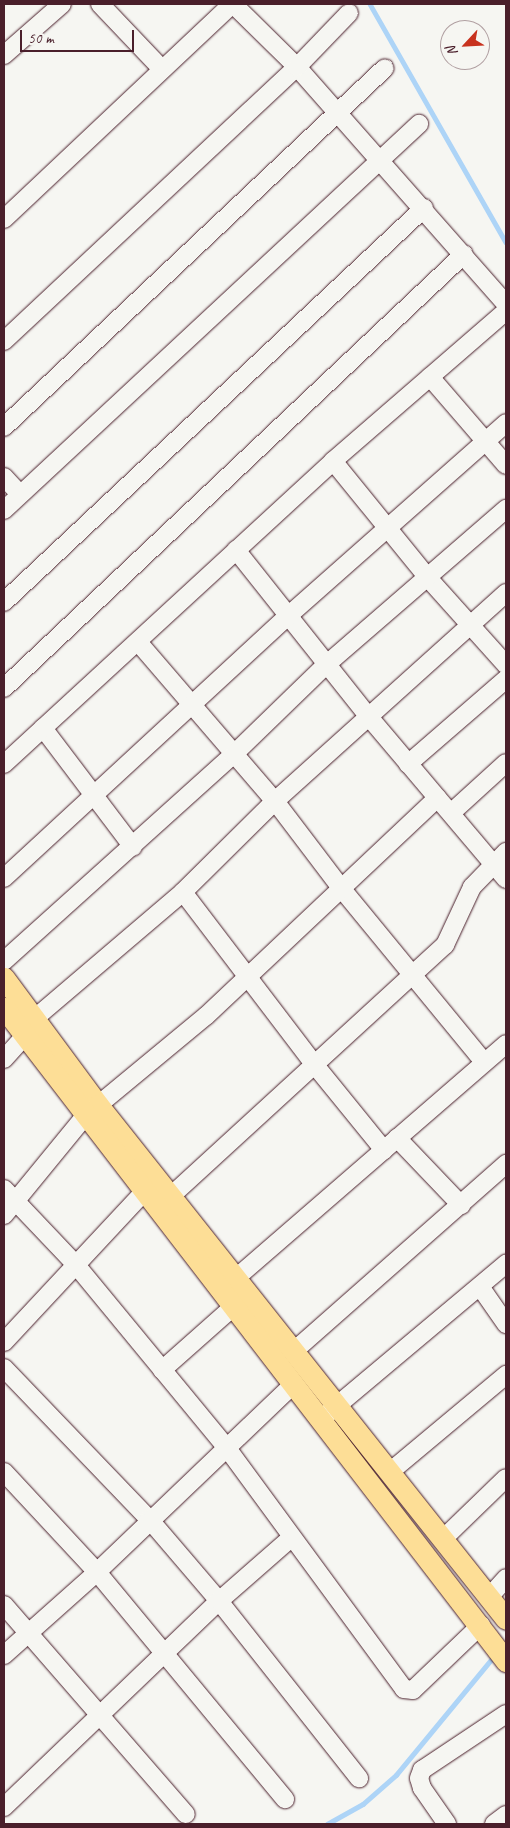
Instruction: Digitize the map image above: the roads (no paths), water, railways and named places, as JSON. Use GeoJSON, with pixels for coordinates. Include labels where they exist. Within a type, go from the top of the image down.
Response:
{"type":"FeatureCollection","features":[{"type":"Feature","properties":{"kind":"main road"},"geometry":{"type":"LineString","coordinates":[[4,978],[30,1028],[92,1110],[144,1192],[506,1662]]}},
{"type":"Feature","properties":{"kind":"main road"},"geometry":{"type":"LineString","coordinates":[[4,1008],[30,1028]]}},
{"type":"Feature","properties":{"kind":"main road"},"geometry":{"type":"LineString","coordinates":[[92,1110],[171,1196],[492,1598],[506,1619]]}},
{"type":"Feature","properties":{"kind":"street"},"geometry":{"type":"LineString","coordinates":[[4,54],[62,4]]}},
{"type":"Feature","properties":{"kind":"street"},"geometry":{"type":"LineString","coordinates":[[100,4],[162,69]]}},
{"type":"Feature","properties":{"kind":"street"},"geometry":{"type":"LineString","coordinates":[[4,219],[232,4],[297,67],[424,208],[506,304]]}},
{"type":"Feature","properties":{"kind":"street"},"geometry":{"type":"LineString","coordinates":[[4,341],[297,67],[349,13]]}},
{"type":"Feature","properties":{"kind":"street"},"geometry":{"type":"LineString","coordinates":[[4,427],[385,68]]}},
{"type":"Feature","properties":{"kind":"street"},"geometry":{"type":"LineString","coordinates":[[4,510],[419,124]]}},
{"type":"Feature","properties":{"kind":"street"},"geometry":{"type":"LineString","coordinates":[[4,602],[424,208]]}},
{"type":"Feature","properties":{"kind":"street"},"geometry":{"type":"LineString","coordinates":[[4,688],[464,254]]}},
{"type":"Feature","properties":{"kind":"street"},"geometry":{"type":"LineString","coordinates":[[4,764],[333,461],[506,311]]}},
{"type":"Feature","properties":{"kind":"street"},"geometry":{"type":"LineString","coordinates":[[430,377],[506,465]]}},
{"type":"Feature","properties":{"kind":"street"},"geometry":{"type":"LineString","coordinates":[[4,878],[386,527],[506,423]]}},
{"type":"Feature","properties":{"kind":"street"},"geometry":{"type":"LineString","coordinates":[[333,461],[428,578],[506,665]]}},
{"type":"Feature","properties":{"kind":"street"},"geometry":{"type":"LineString","coordinates":[[4,477],[20,494]]}},
{"type":"Feature","properties":{"kind":"street"},"geometry":{"type":"LineString","coordinates":[[4,961],[233,755],[327,664],[506,509]]}},
{"type":"Feature","properties":{"kind":"street"},"geometry":{"type":"LineString","coordinates":[[236,550],[369,717],[506,879]]}},
{"type":"Feature","properties":{"kind":"street"},"geometry":{"type":"LineString","coordinates":[[4,1059],[30,1028],[183,892],[275,801],[506,593]]}},
{"type":"Feature","properties":{"kind":"street"},"geometry":{"type":"LineString","coordinates":[[138,642],[233,755],[275,801],[411,976],[484,1062]]}},
{"type":"Feature","properties":{"kind":"street"},"geometry":{"type":"LineString","coordinates":[[408,764],[506,679]]}},
{"type":"Feature","properties":{"kind":"street"},"geometry":{"type":"LineString","coordinates":[[43,728],[93,798],[132,847]]}},
{"type":"Feature","properties":{"kind":"street"},"geometry":{"type":"LineString","coordinates":[[451,813],[506,763]]}},
{"type":"Feature","properties":{"kind":"street"},"geometry":{"type":"LineString","coordinates":[[4,1215],[10,1195],[92,1110],[206,1016],[247,975],[436,798]]}},
{"type":"Feature","properties":{"kind":"street"},"geometry":{"type":"LineString","coordinates":[[171,1196],[445,945],[467,894],[506,852]]}},
{"type":"Feature","properties":{"kind":"street"},"geometry":{"type":"LineString","coordinates":[[183,892],[314,1064],[384,1150]]}},
{"type":"Feature","properties":{"kind":"street"},"geometry":{"type":"LineString","coordinates":[[236,1278],[506,1044]]}},
{"type":"Feature","properties":{"kind":"street"},"geometry":{"type":"LineString","coordinates":[[397,1138],[460,1205]]}},
{"type":"Feature","properties":{"kind":"street"},"geometry":{"type":"LineString","coordinates":[[294,1351],[506,1164]]}},
{"type":"Feature","properties":{"kind":"street"},"geometry":{"type":"LineString","coordinates":[[4,1342],[144,1192]]}},
{"type":"Feature","properties":{"kind":"street"},"geometry":{"type":"LineString","coordinates":[[10,1195],[76,1265],[227,1448],[291,1538],[404,1688],[413,1690],[483,1630]]}},
{"type":"Feature","properties":{"kind":"street"},"geometry":{"type":"LineString","coordinates":[[319,1420],[481,1288],[506,1264]]}},
{"type":"Feature","properties":{"kind":"street"},"geometry":{"type":"LineString","coordinates":[[481,1288],[506,1324]]}},
{"type":"Feature","properties":{"kind":"street"},"geometry":{"type":"LineString","coordinates":[[162,1370],[233,1307]]}},
{"type":"Feature","properties":{"kind":"street"},"geometry":{"type":"LineString","coordinates":[[4,1368],[149,1519],[220,1601],[359,1778]]}},
{"type":"Feature","properties":{"kind":"street"},"geometry":{"type":"LineString","coordinates":[[391,1471],[506,1375]]}},
{"type":"Feature","properties":{"kind":"street"},"geometry":{"type":"LineString","coordinates":[[4,1655],[97,1572],[149,1519],[227,1448],[293,1384]]}},
{"type":"Feature","properties":{"kind":"street"},"geometry":{"type":"LineString","coordinates":[[4,1472],[97,1572],[285,1799]]}},
{"type":"Feature","properties":{"kind":"street"},"geometry":{"type":"LineString","coordinates":[[444,1538],[506,1478]]}},
{"type":"Feature","properties":{"kind":"street"},"geometry":{"type":"LineString","coordinates":[[4,1807],[220,1601],[291,1538]]}},
{"type":"Feature","properties":{"kind":"street"},"geometry":{"type":"LineString","coordinates":[[492,1598],[506,1578]]}},
{"type":"Feature","properties":{"kind":"street"},"geometry":{"type":"LineString","coordinates":[[4,1605],[29,1631],[186,1814]]}},
{"type":"Feature","properties":{"kind":"street"},"geometry":{"type":"LineString","coordinates":[[447,1824],[422,1788],[419,1778],[422,1770],[506,1714]]}},
{"type":"Feature","properties":{"kind":"street"},"geometry":{"type":"LineString","coordinates":[[494,1824],[506,1815]]}},
{"type":"Feature","properties":{"kind":"waterway"},"geometry":{"type":"LineString","coordinates":[[370,4],[506,242]]}},
{"type":"Feature","properties":{"kind":"waterway"},"geometry":{"type":"LineString","coordinates":[[327,1824],[363,1804],[396,1775],[495,1655]]}}]}
